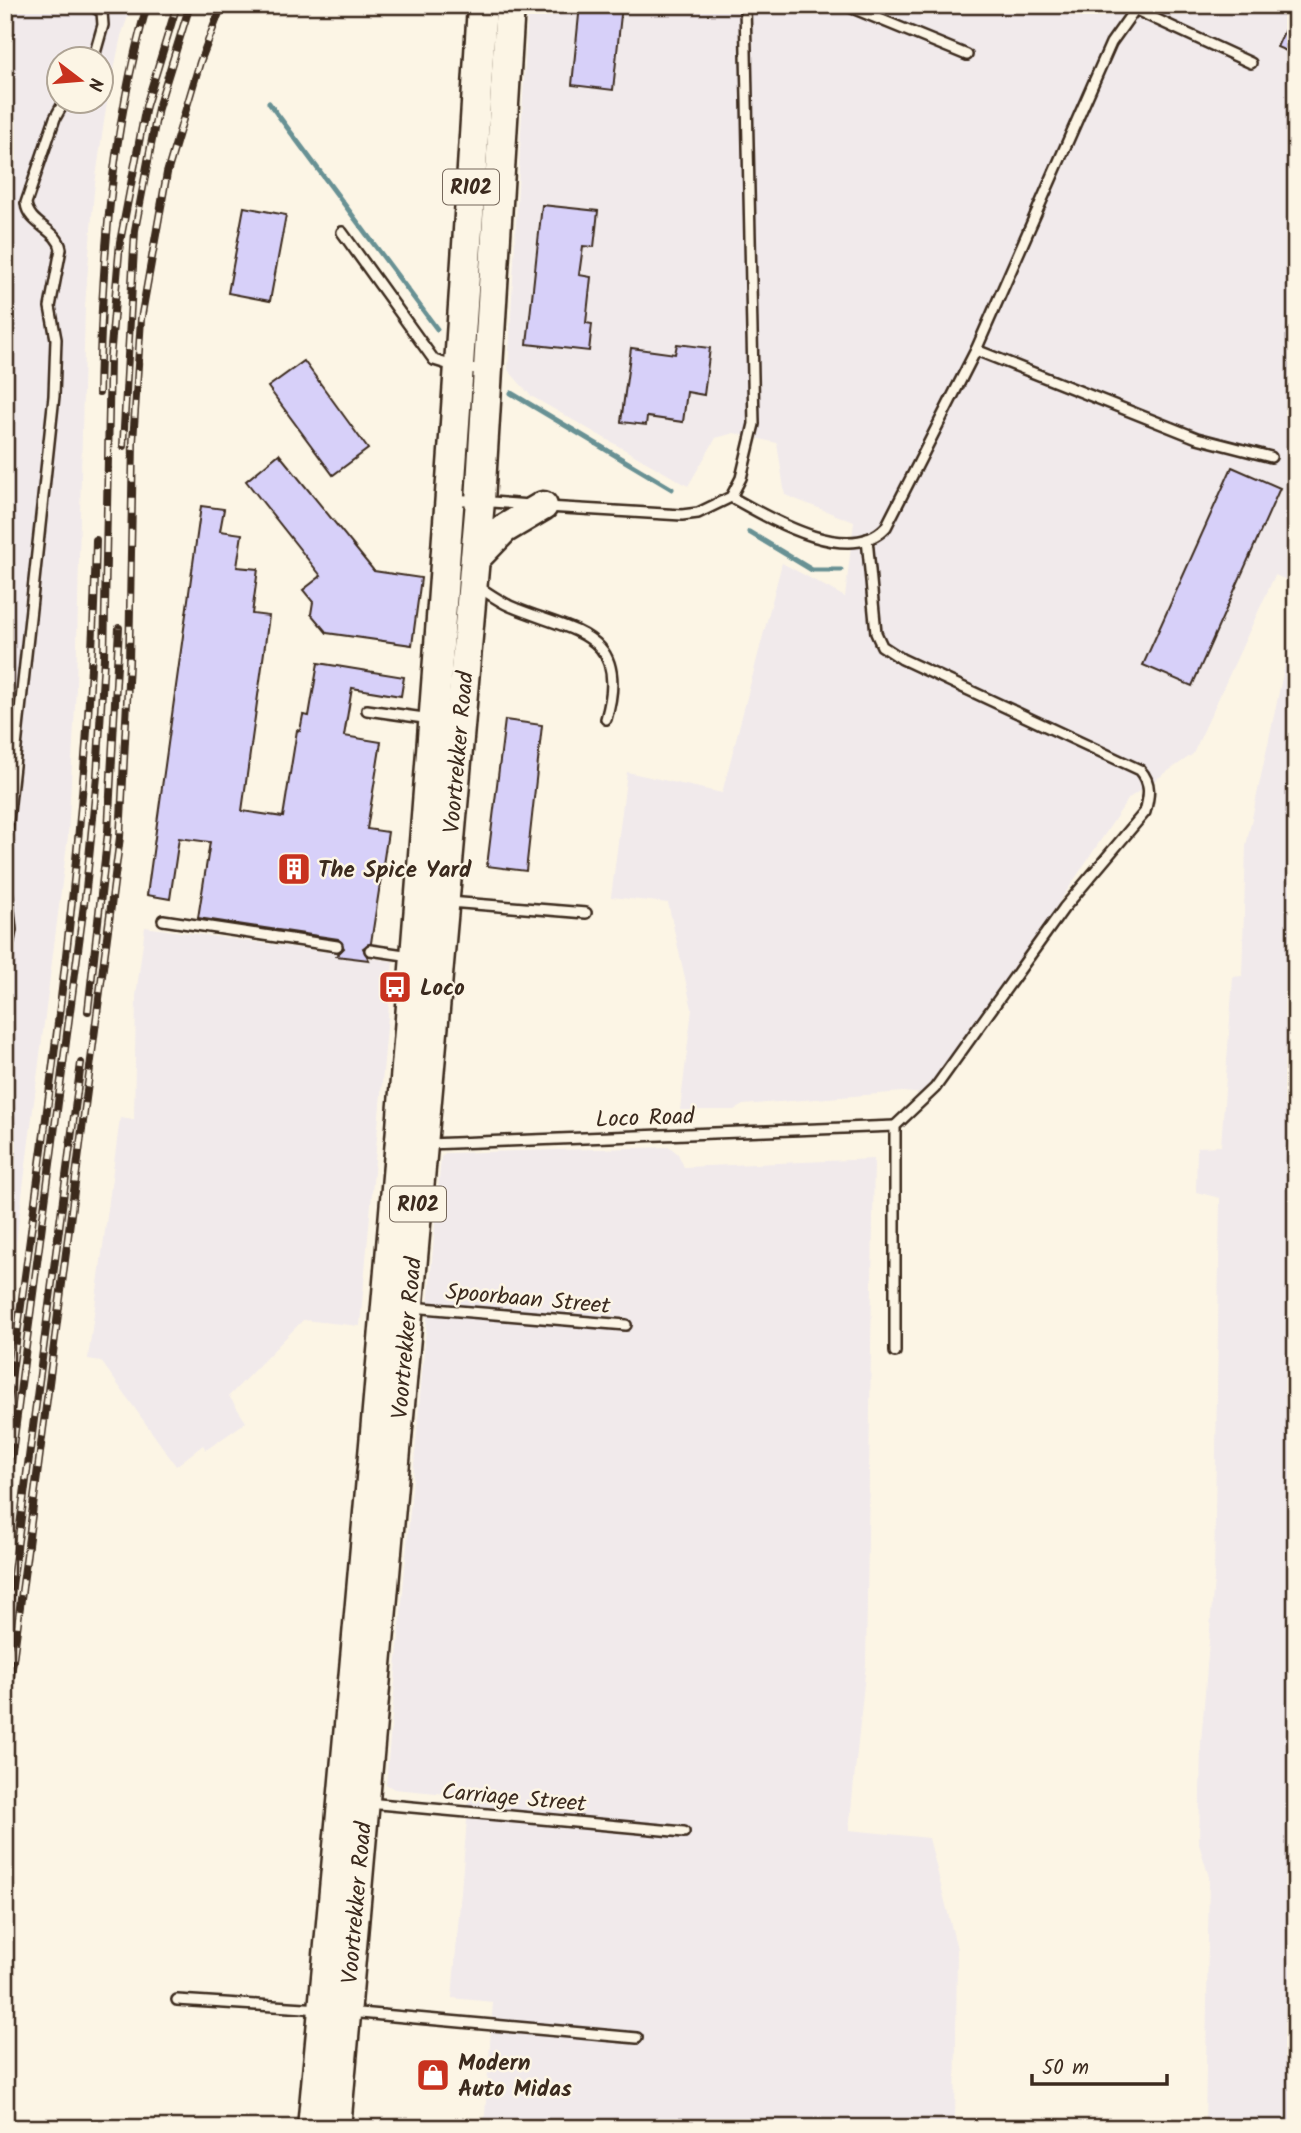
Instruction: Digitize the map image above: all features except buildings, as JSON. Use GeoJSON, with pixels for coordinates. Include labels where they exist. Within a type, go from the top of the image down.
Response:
{"type":"FeatureCollection","features":[{"type":"Feature","properties":{"kind":"main road","name":"Voortrekker Road"},"geometry":{"type":"LineString","coordinates":[[448,721],[474,571],[480,501],[473,369],[482,5]]}},
{"type":"Feature","properties":{"kind":"main road","name":"Voortrekker Road"},"geometry":{"type":"LineString","coordinates":[[312,2128],[334,2010],[433,900],[448,721],[452,499],[473,369],[510,5]]}},
{"type":"Feature","properties":{"kind":"main road"},"geometry":{"type":"LineString","coordinates":[[474,571],[504,529],[543,506]]}},
{"type":"Feature","properties":{"kind":"main road","name":"Voortrekker Road"},"geometry":{"type":"LineString","coordinates":[[410,1144],[416,957],[433,900]]}},
{"type":"Feature","properties":{"kind":"main road","name":"Voortrekker Road"},"geometry":{"type":"LineString","coordinates":[[334,2010],[336,2128]]}},
{"type":"Feature","properties":{"kind":"lane"},"geometry":{"type":"LineString","coordinates":[[91,5],[102,12],[104,20],[97,46]]}},
{"type":"Feature","properties":{"kind":"lane"},"geometry":{"type":"LineString","coordinates":[[452,499],[667,516],[698,513],[731,497],[743,471],[755,409],[744,5]]}},
{"type":"Feature","properties":{"kind":"lane"},"geometry":{"type":"LineString","coordinates":[[845,5],[967,55]]}},
{"type":"Feature","properties":{"kind":"lane"},"geometry":{"type":"LineString","coordinates":[[731,497],[805,536],[867,539],[880,533],[891,519],[976,351],[1111,43],[1137,7],[1251,63]]}},
{"type":"Feature","properties":{"kind":"lane"},"geometry":{"type":"LineString","coordinates":[[5,849],[54,396],[57,339],[50,307],[61,249],[58,240],[29,215],[26,203],[56,116]]}},
{"type":"Feature","properties":{"kind":"lane"},"geometry":{"type":"LineString","coordinates":[[342,232],[433,360],[473,369]]}},
{"type":"Feature","properties":{"kind":"lane"},"geometry":{"type":"LineString","coordinates":[[976,351],[1197,438],[1271,457]]}},
{"type":"Feature","properties":{"kind":"lane"},"geometry":{"type":"LineString","coordinates":[[867,539],[876,633],[882,646],[902,659],[1140,771],[1147,778],[1149,796],[1145,812],[1064,908],[935,1088],[895,1126],[895,1352]]}},
{"type":"Feature","properties":{"kind":"lane"},"geometry":{"type":"LineString","coordinates":[[474,571],[512,606],[558,621],[586,634],[608,657],[613,694],[606,719]]}},
{"type":"Feature","properties":{"kind":"lane"},"geometry":{"type":"LineString","coordinates":[[367,710],[448,721]]}},
{"type":"Feature","properties":{"kind":"lane"},"geometry":{"type":"LineString","coordinates":[[5,873],[11,930],[5,961]]}},
{"type":"Feature","properties":{"kind":"lane"},"geometry":{"type":"LineString","coordinates":[[433,900],[586,913]]}},
{"type":"Feature","properties":{"kind":"lane"},"geometry":{"type":"LineString","coordinates":[[163,920],[337,946]]}},
{"type":"Feature","properties":{"kind":"lane"},"geometry":{"type":"LineString","coordinates":[[370,950],[416,957]]}},
{"type":"Feature","properties":{"kind":"lane","name":"Loco Road"},"geometry":{"type":"LineString","coordinates":[[410,1144],[895,1126]]}},
{"type":"Feature","properties":{"kind":"lane","name":"Spoorbaan Street"},"geometry":{"type":"LineString","coordinates":[[396,1306],[626,1325]]}},
{"type":"Feature","properties":{"kind":"lane","name":"Carriage Street"},"geometry":{"type":"LineString","coordinates":[[352,1801],[684,1832]]}},
{"type":"Feature","properties":{"kind":"lane"},"geometry":{"type":"LineString","coordinates":[[177,2000],[334,2010],[636,2038]]}},
{"type":"Feature","properties":{"kind":"shaded area"},"geometry":{"type":"Polygon","coordinates":[[[5,5],[132,5],[116,60],[116,46],[46,46],[46,116],[105,116],[94,191],[85,306],[76,688],[68,836],[5,1329],[5,5]]]}},
{"type":"Feature","properties":{"kind":"shaded area"},"geometry":{"type":"Polygon","coordinates":[[[528,5],[1296,5],[1296,584],[1275,575],[1193,754],[1129,798],[965,1043],[923,1094],[903,1092],[743,1105],[734,1110],[680,1110],[692,1009],[668,903],[611,897],[627,772],[722,793],[782,563],[845,597],[854,522],[785,495],[777,443],[734,433],[716,438],[688,486],[531,396],[508,370],[528,5]]]}},
{"type":"Feature","properties":{"kind":"shaded area"},"geometry":{"type":"Polygon","coordinates":[[[1296,613],[1296,2128],[1205,2128],[1209,1877],[1199,1844],[1201,1743],[1214,1578],[1220,1198],[1196,1192],[1197,1147],[1221,1146],[1233,977],[1242,976],[1246,846],[1296,613]]]}},
{"type":"Feature","properties":{"kind":"shaded area"},"geometry":{"type":"Polygon","coordinates":[[[145,927],[393,961],[360,1326],[303,1320],[229,1396],[246,1422],[206,1450],[203,1445],[176,1466],[101,1361],[88,1359],[120,1118],[134,1120],[136,996],[145,927]]]}},
{"type":"Feature","properties":{"kind":"shaded area"},"geometry":{"type":"Polygon","coordinates":[[[670,1147],[678,1154],[684,1167],[874,1159],[866,1664],[849,1830],[929,1838],[957,1949],[955,2128],[484,2128],[493,2002],[452,1998],[469,1796],[394,1789],[386,1784],[441,1157],[445,1153],[670,1147]]]}},
{"type":"Feature","properties":{"kind":"waterway"},"geometry":{"type":"LineString","coordinates":[[269,103],[437,329]]}},
{"type":"Feature","properties":{"kind":"waterway"},"geometry":{"type":"LineString","coordinates":[[511,393],[672,489]]}},
{"type":"Feature","properties":{"kind":"waterway"},"geometry":{"type":"LineString","coordinates":[[749,532],[812,570],[841,570]]}},
{"type":"Feature","properties":{"kind":"railway"},"geometry":{"type":"LineString","coordinates":[[99,393],[106,246],[117,149],[147,5]]}},
{"type":"Feature","properties":{"kind":"railway"},"geometry":{"type":"LineString","coordinates":[[5,1507],[86,889],[97,776],[104,658],[110,359],[120,242],[146,106],[177,5]]}},
{"type":"Feature","properties":{"kind":"railway"},"geometry":{"type":"LineString","coordinates":[[123,446],[135,230],[158,108],[190,5]]}},
{"type":"Feature","properties":{"kind":"railway"},"geometry":{"type":"LineString","coordinates":[[5,1722],[120,837],[129,663],[133,442],[141,319],[167,173],[200,62],[222,5]]}},
{"type":"Feature","properties":{"kind":"railway"},"geometry":{"type":"LineString","coordinates":[[5,1424],[75,873],[85,762],[96,540]]}},
{"type":"Feature","properties":{"kind":"railway"},"geometry":{"type":"LineString","coordinates":[[88,1011],[108,832],[119,628]]}},
{"type":"Feature","properties":{"kind":"railway"},"geometry":{"type":"LineString","coordinates":[[5,1639],[81,1063]]}},
{"type":"Feature","properties":{"kind":"place","name":"The Spice Yard"},"geometry":{"type":"Point","coordinates":[294,869]}},
{"type":"Feature","properties":{"kind":"place","name":"Loco"},"geometry":{"type":"Point","coordinates":[395,987]}},
{"type":"Feature","properties":{"kind":"place","name":"Modern Auto Midas"},"geometry":{"type":"Point","coordinates":[433,2075]}}]}
